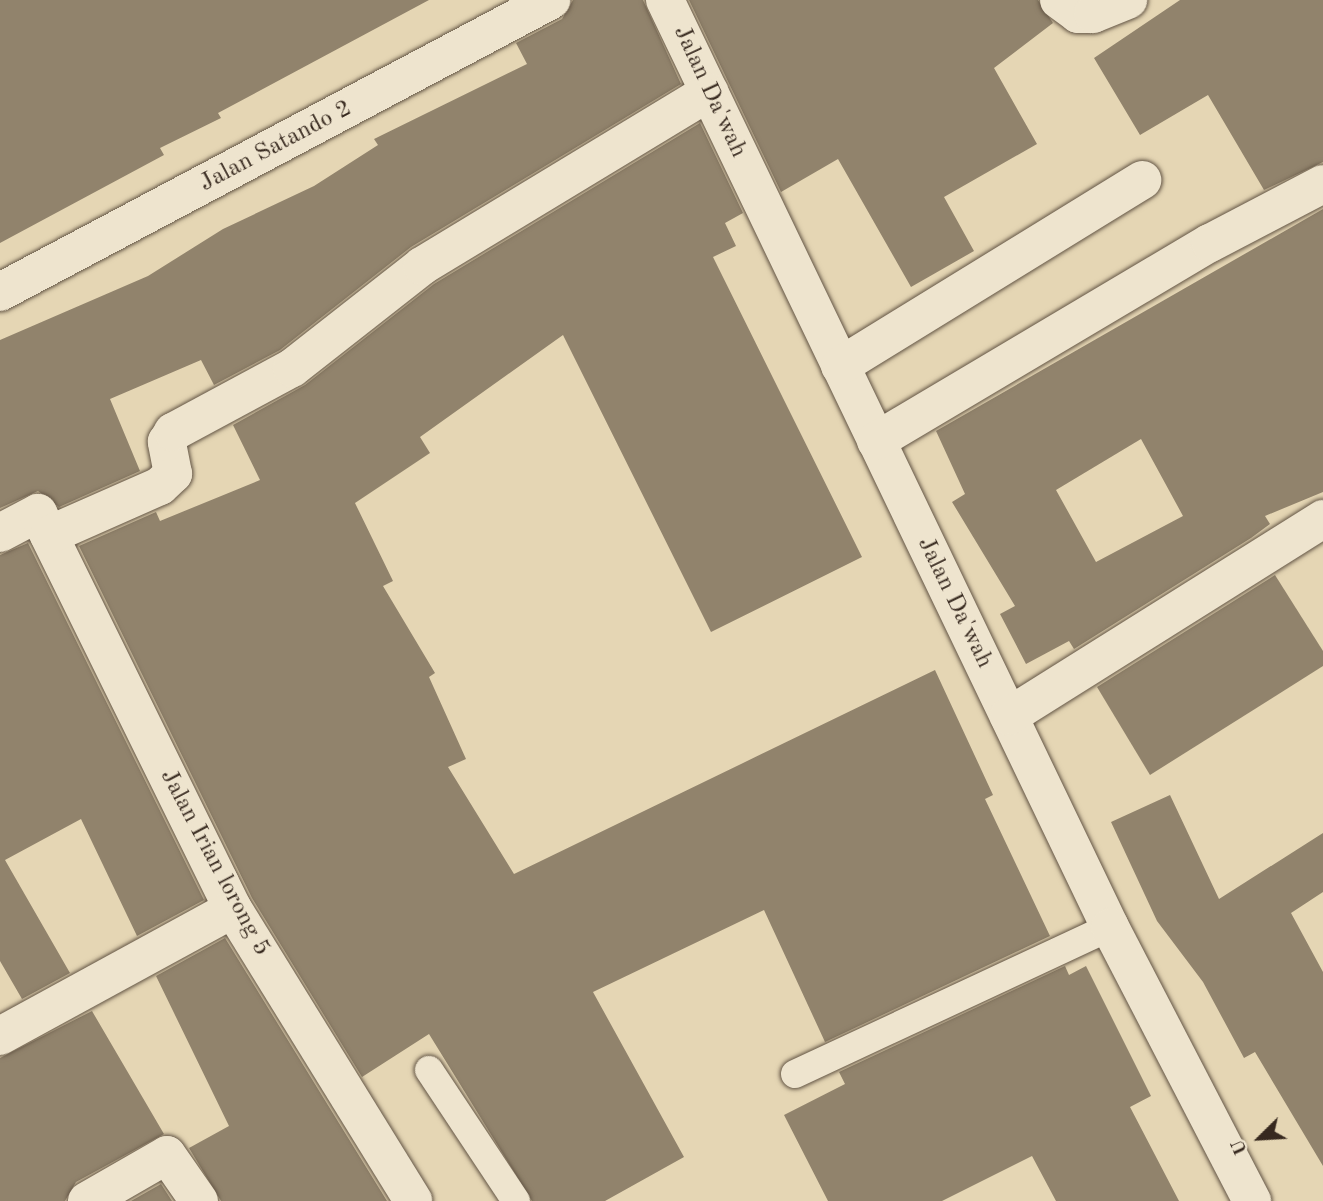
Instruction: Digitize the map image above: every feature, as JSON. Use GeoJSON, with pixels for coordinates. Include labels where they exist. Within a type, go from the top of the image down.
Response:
{"type":"FeatureCollection","features":[{"type":"Feature","properties":{"kind":"street","name":"Jalan Satando 2"},"geometry":{"type":"LineString","coordinates":[[0,292],[551,0]]}},
{"type":"Feature","properties":{"kind":"street","name":"Jalan Da'wah"},"geometry":{"type":"LineString","coordinates":[[666,0],[1110,927],[1252,1201]]}},
{"type":"Feature","properties":{"kind":"street"},"geometry":{"type":"LineString","coordinates":[[1059,0],[1078,14],[1093,14],[1128,0]]}},
{"type":"Feature","properties":{"kind":"street"},"geometry":{"type":"LineString","coordinates":[[0,533],[43,524],[160,486],[173,474],[167,442],[173,432],[292,368],[422,266],[709,92]]}},
{"type":"Feature","properties":{"kind":"street"},"geometry":{"type":"LineString","coordinates":[[840,366],[1142,180]]}},
{"type":"Feature","properties":{"kind":"street"},"geometry":{"type":"LineString","coordinates":[[876,441],[1210,243],[1323,184]]}},
{"type":"Feature","properties":{"kind":"street"},"geometry":{"type":"LineString","coordinates":[[1009,716],[1323,519]]}},
{"type":"Feature","properties":{"kind":"street","name":"Jalan Irian lorong 5"},"geometry":{"type":"LineString","coordinates":[[43,524],[233,909],[413,1201]]}},
{"type":"Feature","properties":{"kind":"street"},"geometry":{"type":"LineString","coordinates":[[0,1036],[233,909]]}},
{"type":"Feature","properties":{"kind":"street"},"geometry":{"type":"LineString","coordinates":[[87,1201],[167,1155],[199,1201]]}},
{"type":"Feature","properties":{"kind":"lane"},"geometry":{"type":"LineString","coordinates":[[795,1074],[1110,927]]}},
{"type":"Feature","properties":{"kind":"lane"},"geometry":{"type":"LineString","coordinates":[[429,1070],[516,1201]]}},
{"type":"Feature","properties":{"kind":"building"},"geometry":{"type":"Polygon","coordinates":[[[0,0],[429,0],[218,113],[221,118],[160,148],[164,155],[0,243],[0,0]]]}},
{"type":"Feature","properties":{"kind":"building"},"geometry":{"type":"Polygon","coordinates":[[[573,0],[643,0],[681,84],[411,247],[280,350],[214,385],[201,360],[110,399],[140,471],[59,507],[38,491],[0,508],[0,340],[148,276],[223,229],[314,186],[378,145],[374,139],[527,64],[516,43],[562,19],[573,0]]]}},
{"type":"Feature","properties":{"kind":"building"},"geometry":{"type":"Polygon","coordinates":[[[689,0],[1038,0],[1053,23],[994,68],[1037,144],[944,197],[974,251],[911,287],[838,159],[781,192],[689,0]]]}},
{"type":"Feature","properties":{"kind":"building"},"geometry":{"type":"Polygon","coordinates":[[[1180,0],[1323,0],[1323,162],[1264,190],[1208,95],[1140,135],[1094,58],[1180,0]]]}},
{"type":"Feature","properties":{"kind":"building"},"geometry":{"type":"Polygon","coordinates":[[[700,123],[743,213],[725,223],[736,246],[713,257],[862,557],[711,632],[563,335],[420,437],[430,453],[355,503],[393,581],[383,586],[435,673],[429,677],[466,759],[448,767],[514,874],[935,670],[993,795],[985,799],[1050,936],[825,1042],[764,910],[593,992],[684,1157],[605,1201],[532,1201],[429,1034],[362,1077],[252,898],[79,546],[156,512],[160,521],[260,480],[233,425],[305,385],[434,284],[700,123]]]}},
{"type":"Feature","properties":{"kind":"building"},"geometry":{"type":"Polygon","coordinates":[[[1323,209],[1323,492],[1265,516],[1270,524],[1251,538],[1074,649],[1069,641],[1026,664],[1000,614],[1015,606],[952,502],[965,494],[936,431],[1323,209]],[[1141,439],[1056,490],[1096,562],[1183,516],[1141,439]]]}},
{"type":"Feature","properties":{"kind":"building"},"geometry":{"type":"Polygon","coordinates":[[[28,543],[204,900],[137,936],[81,819],[5,860],[70,973],[22,999],[0,961],[0,555],[28,543]]]}},
{"type":"Feature","properties":{"kind":"building"},"geometry":{"type":"Polygon","coordinates":[[[1275,575],[1323,651],[1323,666],[1150,775],[1097,687],[1275,575]]]}},
{"type":"Feature","properties":{"kind":"building"},"geometry":{"type":"Polygon","coordinates":[[[1170,795],[1219,899],[1323,833],[1323,892],[1291,913],[1323,972],[1323,1166],[1255,1052],[1244,1058],[1203,982],[1157,921],[1111,822],[1170,795]]]}},
{"type":"Feature","properties":{"kind":"building"},"geometry":{"type":"Polygon","coordinates":[[[225,938],[387,1201],[221,1201],[189,1148],[229,1126],[156,976],[225,938]]]}},
{"type":"Feature","properties":{"kind":"building"},"geometry":{"type":"Polygon","coordinates":[[[1065,966],[1069,975],[1086,966],[1151,1096],[1130,1107],[1179,1201],[1056,1201],[1032,1156],[942,1201],[828,1201],[784,1115],[845,1084],[839,1072],[1065,966]]]}},
{"type":"Feature","properties":{"kind":"building"},"geometry":{"type":"Polygon","coordinates":[[[92,1011],[164,1134],[76,1182],[65,1201],[0,1201],[0,1058],[92,1011]]]}},
{"type":"Feature","properties":{"kind":"building"},"geometry":{"type":"Polygon","coordinates":[[[161,1184],[172,1201],[131,1201],[161,1184]]]}}]}
